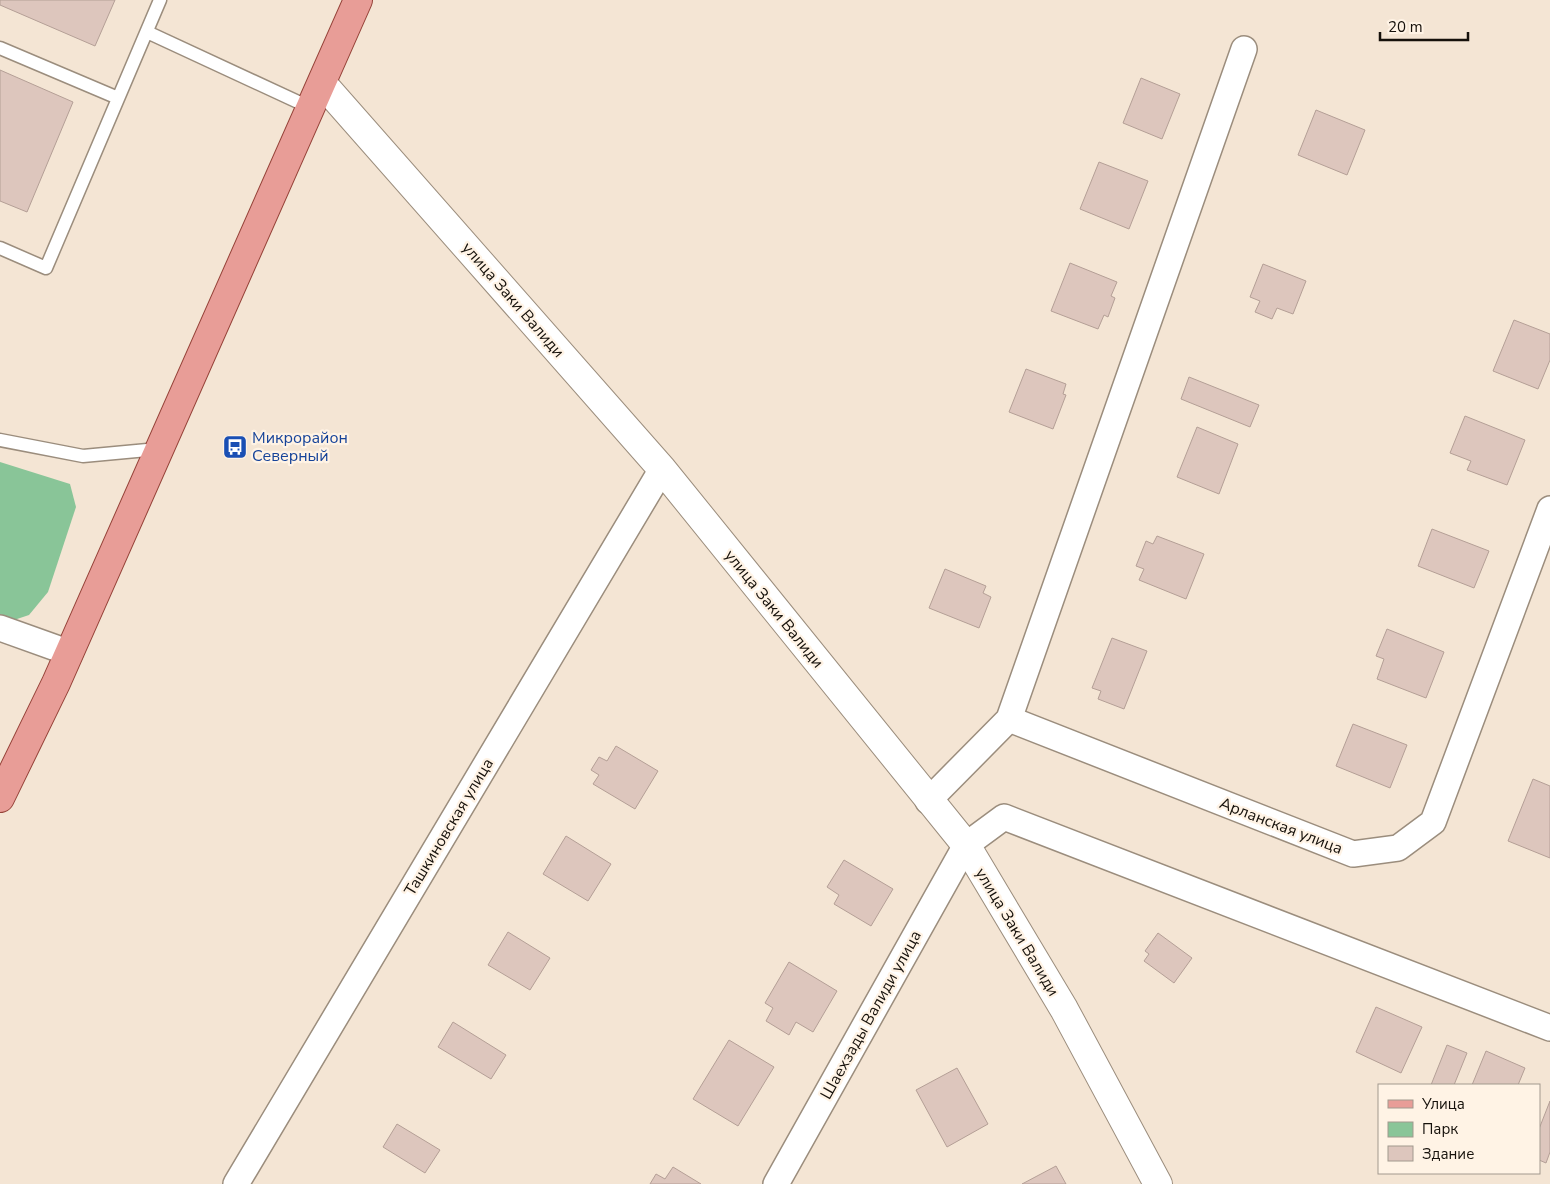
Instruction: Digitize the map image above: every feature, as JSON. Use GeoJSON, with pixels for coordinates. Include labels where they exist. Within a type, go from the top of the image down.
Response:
{"type":"FeatureCollection","features":[{"type":"Feature","properties":{"kind":"main road"},"geometry":{"type":"LineString","coordinates":[[0,798],[70,653],[158,449],[358,0]]}},
{"type":"Feature","properties":{"kind":"street"},"geometry":{"type":"LineString","coordinates":[[928,801],[1009,720],[1244,49]]}},
{"type":"Feature","properties":{"kind":"street","name":"улица Заки Валиди"},"geometry":{"type":"LineString","coordinates":[[322,83],[662,469],[928,801],[966,845],[1064,1010],[1158,1184]]}},
{"type":"Feature","properties":{"kind":"street","name":"Ташкиновская улица"},"geometry":{"type":"LineString","coordinates":[[236,1184],[662,469]]}},
{"type":"Feature","properties":{"kind":"street","name":"Арланская улица"},"geometry":{"type":"LineString","coordinates":[[1009,720],[1353,854],[1398,848],[1433,822],[1550,509]]}},
{"type":"Feature","properties":{"kind":"street"},"geometry":{"type":"LineString","coordinates":[[0,628],[70,653]]}},
{"type":"Feature","properties":{"kind":"street"},"geometry":{"type":"LineString","coordinates":[[966,845],[1004,817],[1550,1028]]}},
{"type":"Feature","properties":{"kind":"street","name":"Шаехзады Валиди улица"},"geometry":{"type":"LineString","coordinates":[[776,1184],[966,845]]}},
{"type":"Feature","properties":{"kind":"lane"},"geometry":{"type":"LineString","coordinates":[[0,248],[46,268],[160,0]]}},
{"type":"Feature","properties":{"kind":"lane"},"geometry":{"type":"LineString","coordinates":[[147,32],[311,108]]}},
{"type":"Feature","properties":{"kind":"lane"},"geometry":{"type":"LineString","coordinates":[[0,48],[118,98]]}},
{"type":"Feature","properties":{"kind":"lane"},"geometry":{"type":"LineString","coordinates":[[0,440],[83,456],[158,449]]}},
{"type":"Feature","properties":{"kind":"green space"},"geometry":{"type":"Polygon","coordinates":[[[0,462],[70,484],[76,507],[48,592],[29,615],[14,620],[0,614],[0,462]]]}},
{"type":"Feature","properties":{"kind":"building"},"geometry":{"type":"Polygon","coordinates":[[[0,0],[115,0],[95,46],[0,5],[0,0]]]}},
{"type":"Feature","properties":{"kind":"building"},"geometry":{"type":"Polygon","coordinates":[[[0,70],[73,102],[27,212],[0,201],[0,70]]]}},
{"type":"Feature","properties":{"kind":"building"},"geometry":{"type":"Polygon","coordinates":[[[1141,78],[1180,94],[1162,139],[1123,123],[1141,78]]]}},
{"type":"Feature","properties":{"kind":"building"},"geometry":{"type":"Polygon","coordinates":[[[1316,110],[1365,130],[1347,175],[1298,155],[1316,110]]]}},
{"type":"Feature","properties":{"kind":"building"},"geometry":{"type":"Polygon","coordinates":[[[1099,162],[1148,181],[1129,229],[1080,209],[1099,162]]]}},
{"type":"Feature","properties":{"kind":"building"},"geometry":{"type":"Polygon","coordinates":[[[1070,263],[1117,282],[1111,296],[1115,298],[1108,317],[1104,315],[1098,329],[1051,311],[1070,263]]]}},
{"type":"Feature","properties":{"kind":"building"},"geometry":{"type":"Polygon","coordinates":[[[1263,264],[1306,281],[1293,314],[1277,308],[1272,319],[1255,312],[1260,301],[1250,297],[1263,264]]]}},
{"type":"Feature","properties":{"kind":"building"},"geometry":{"type":"Polygon","coordinates":[[[1514,320],[1550,334],[1550,360],[1538,389],[1493,371],[1514,320]]]}},
{"type":"Feature","properties":{"kind":"building"},"geometry":{"type":"Polygon","coordinates":[[[1026,369],[1066,384],[1063,394],[1066,395],[1053,429],[1009,412],[1026,369]]]}},
{"type":"Feature","properties":{"kind":"building"},"geometry":{"type":"Polygon","coordinates":[[[1189,377],[1259,405],[1250,427],[1181,399],[1189,377]]]}},
{"type":"Feature","properties":{"kind":"building"},"geometry":{"type":"Polygon","coordinates":[[[1465,416],[1525,440],[1507,485],[1467,470],[1471,461],[1450,453],[1465,416]]]}},
{"type":"Feature","properties":{"kind":"building"},"geometry":{"type":"Polygon","coordinates":[[[1197,427],[1238,444],[1219,494],[1177,477],[1197,427]]]}},
{"type":"Feature","properties":{"kind":"building"},"geometry":{"type":"Polygon","coordinates":[[[1432,529],[1489,551],[1474,588],[1418,566],[1432,529]]]}},
{"type":"Feature","properties":{"kind":"building"},"geometry":{"type":"Polygon","coordinates":[[[1157,536],[1204,554],[1186,599],[1139,580],[1144,569],[1136,566],[1146,541],[1153,544],[1157,536]]]}},
{"type":"Feature","properties":{"kind":"building"},"geometry":{"type":"Polygon","coordinates":[[[945,569],[986,586],[983,593],[991,597],[979,628],[929,608],[945,569]]]}},
{"type":"Feature","properties":{"kind":"building"},"geometry":{"type":"Polygon","coordinates":[[[1387,629],[1444,652],[1426,698],[1377,679],[1384,659],[1376,656],[1387,629]]]}},
{"type":"Feature","properties":{"kind":"building"},"geometry":{"type":"Polygon","coordinates":[[[1112,638],[1147,651],[1124,709],[1098,699],[1101,691],[1092,688],[1112,638]]]}},
{"type":"Feature","properties":{"kind":"building"},"geometry":{"type":"Polygon","coordinates":[[[1353,724],[1407,745],[1390,788],[1336,766],[1353,724]]]}},
{"type":"Feature","properties":{"kind":"building"},"geometry":{"type":"Polygon","coordinates":[[[616,746],[658,771],[635,809],[593,784],[599,775],[591,770],[599,757],[607,761],[616,746]]]}},
{"type":"Feature","properties":{"kind":"building"},"geometry":{"type":"Polygon","coordinates":[[[1533,779],[1550,786],[1550,858],[1508,841],[1533,779]]]}},
{"type":"Feature","properties":{"kind":"building"},"geometry":{"type":"Polygon","coordinates":[[[566,836],[611,864],[588,901],[543,874],[566,836]]]}},
{"type":"Feature","properties":{"kind":"building"},"geometry":{"type":"Polygon","coordinates":[[[844,860],[893,889],[871,926],[834,904],[839,895],[827,887],[844,860]]]}},
{"type":"Feature","properties":{"kind":"building"},"geometry":{"type":"Polygon","coordinates":[[[508,932],[550,958],[530,990],[488,965],[508,932]]]}},
{"type":"Feature","properties":{"kind":"building"},"geometry":{"type":"Polygon","coordinates":[[[1158,933],[1192,958],[1174,983],[1144,961],[1149,954],[1145,951],[1158,933]]]}},
{"type":"Feature","properties":{"kind":"building"},"geometry":{"type":"Polygon","coordinates":[[[789,962],[837,991],[813,1032],[796,1022],[789,1035],[766,1021],[773,1008],[765,1003],[789,962]]]}},
{"type":"Feature","properties":{"kind":"building"},"geometry":{"type":"Polygon","coordinates":[[[1376,1007],[1422,1027],[1401,1073],[1356,1052],[1376,1007]]]}},
{"type":"Feature","properties":{"kind":"building"},"geometry":{"type":"Polygon","coordinates":[[[453,1022],[506,1055],[491,1079],[438,1047],[453,1022]]]}},
{"type":"Feature","properties":{"kind":"building"},"geometry":{"type":"Polygon","coordinates":[[[729,1040],[774,1067],[738,1126],[693,1099],[729,1040]]]}},
{"type":"Feature","properties":{"kind":"building"},"geometry":{"type":"Polygon","coordinates":[[[1447,1045],[1467,1053],[1454,1084],[1431,1084],[1447,1045]]]}},
{"type":"Feature","properties":{"kind":"building"},"geometry":{"type":"Polygon","coordinates":[[[1486,1051],[1525,1068],[1518,1084],[1472,1084],[1486,1051]]]}},
{"type":"Feature","properties":{"kind":"building"},"geometry":{"type":"Polygon","coordinates":[[[957,1068],[988,1124],[947,1147],[916,1090],[957,1068]]]}},
{"type":"Feature","properties":{"kind":"building"},"geometry":{"type":"Polygon","coordinates":[[[1550,1101],[1550,1152],[1546,1163],[1540,1160],[1540,1126],[1550,1101]]]}},
{"type":"Feature","properties":{"kind":"building"},"geometry":{"type":"Polygon","coordinates":[[[397,1124],[440,1150],[425,1173],[383,1147],[397,1124]]]}},
{"type":"Feature","properties":{"kind":"building"},"geometry":{"type":"Polygon","coordinates":[[[1056,1166],[1066,1184],[1022,1184],[1056,1166]]]}},
{"type":"Feature","properties":{"kind":"building"},"geometry":{"type":"Polygon","coordinates":[[[673,1167],[701,1184],[650,1184],[656,1174],[665,1179],[673,1167]]]}},
{"type":"Feature","properties":{"kind":"place","name":"Микрорайон Северный"},"geometry":{"type":"Point","coordinates":[235,447]}}]}
